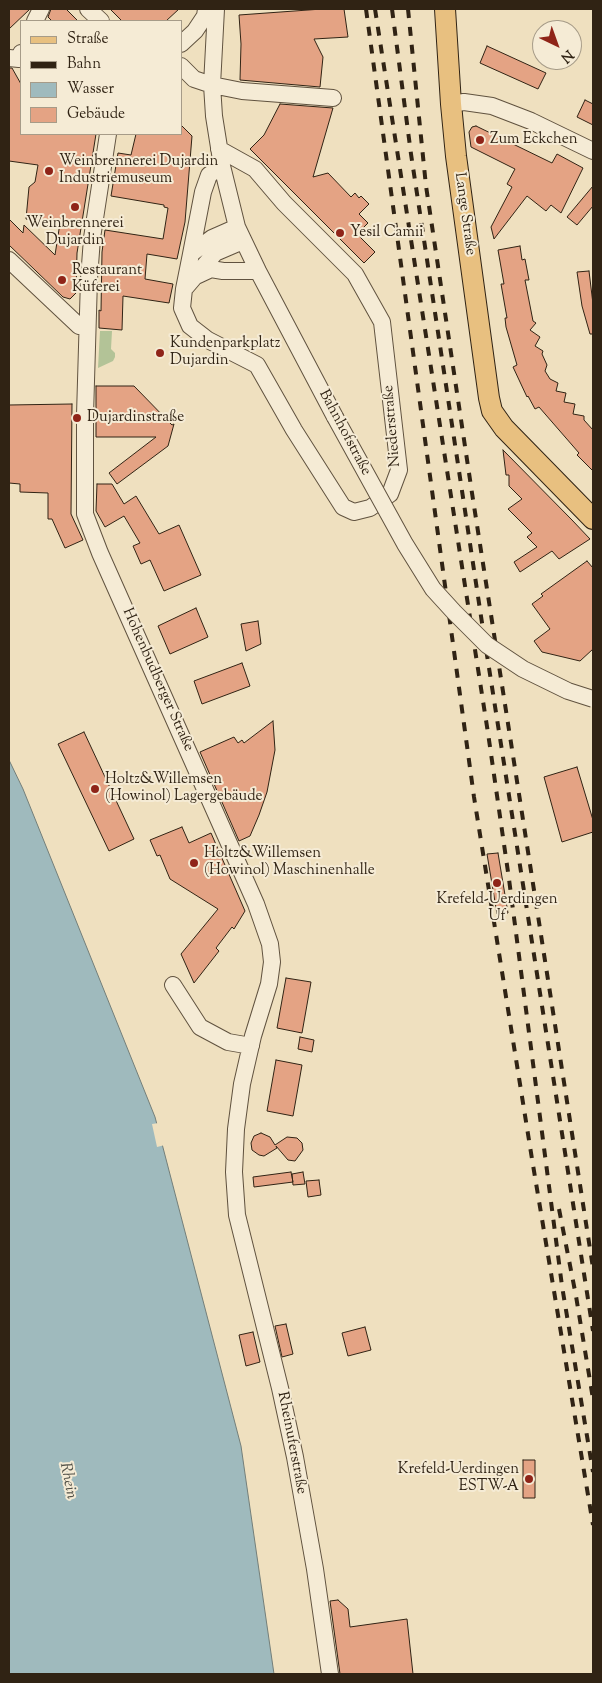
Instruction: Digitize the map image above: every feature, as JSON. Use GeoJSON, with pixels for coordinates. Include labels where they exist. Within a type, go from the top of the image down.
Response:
{"type":"FeatureCollection","features":[{"type":"Feature","properties":{"kind":"main road","name":"Lange Straße"},"geometry":{"type":"LineString","coordinates":[[446,9],[456,156],[489,398],[495,417],[504,428],[593,519]]}},
{"type":"Feature","properties":{"kind":"street"},"geometry":{"type":"LineString","coordinates":[[88,9],[100,20]]}},
{"type":"Feature","properties":{"kind":"street"},"geometry":{"type":"LineString","coordinates":[[182,43],[195,31],[205,16],[206,9]]}},
{"type":"Feature","properties":{"kind":"street","name":"Bahnhofstraße"},"geometry":{"type":"LineString","coordinates":[[216,9],[212,85],[214,116],[222,166],[240,234],[335,417],[404,544],[433,588],[454,612],[487,644],[522,669],[568,691],[593,699]]}},
{"type":"Feature","properties":{"kind":"street"},"geometry":{"type":"LineString","coordinates":[[9,58],[19,59],[20,56]]}},
{"type":"Feature","properties":{"kind":"street"},"geometry":{"type":"LineString","coordinates":[[182,66],[188,82],[242,90],[333,98]]}},
{"type":"Feature","properties":{"kind":"street"},"geometry":{"type":"LineString","coordinates":[[451,104],[464,102],[492,106],[531,121],[593,151]]}},
{"type":"Feature","properties":{"kind":"street","name":"Hohenbudberger Straße"},"geometry":{"type":"LineString","coordinates":[[108,135],[92,238],[88,279],[85,416],[86,514],[100,553],[256,904],[270,944],[272,962],[270,984],[251,1046],[242,1084],[236,1129],[234,1172],[237,1215]]}},
{"type":"Feature","properties":{"kind":"street","name":"Niederstraße"},"geometry":{"type":"LineString","coordinates":[[219,149],[255,169],[284,203],[355,274],[382,322],[399,470],[390,494],[370,508],[354,512],[343,507],[294,430],[257,365],[208,340],[190,326],[182,308],[189,283],[192,254],[206,184],[209,175],[222,166]]}},
{"type":"Feature","properties":{"kind":"street"},"geometry":{"type":"LineString","coordinates":[[189,283],[216,253],[240,234]]}},
{"type":"Feature","properties":{"kind":"street"},"geometry":{"type":"LineString","coordinates":[[192,254],[212,238],[240,234]]}},
{"type":"Feature","properties":{"kind":"street"},"geometry":{"type":"LineString","coordinates":[[9,260],[80,326],[87,328]]}},
{"type":"Feature","properties":{"kind":"street"},"geometry":{"type":"LineString","coordinates":[[189,283],[211,269],[258,271]]}},
{"type":"Feature","properties":{"kind":"street"},"geometry":{"type":"LineString","coordinates":[[173,985],[200,1026],[228,1042],[251,1046]]}},
{"type":"Feature","properties":{"kind":"street","name":"Rheinuferstraße"},"geometry":{"type":"LineString","coordinates":[[237,1215],[295,1457],[330,1674]]}},
{"type":"Feature","properties":{"kind":"green space"},"geometry":{"type":"Polygon","coordinates":[[[100,331],[112,331],[111,349],[115,353],[115,357],[113,361],[98,368],[100,331]]]}},
{"type":"Feature","properties":{"kind":"water","name":"Rhein"},"geometry":{"type":"Polygon","coordinates":[[[9,760],[23,789],[155,1117],[241,1446],[274,1674],[9,1674],[9,760]]]}},
{"type":"Feature","properties":{"kind":"pier"},"geometry":{"type":"Polygon","coordinates":[[[159,1123],[165,1145],[157,1147],[152,1124],[159,1123]]]}},
{"type":"Feature","properties":{"kind":"building"},"geometry":{"type":"Polygon","coordinates":[[[9,9],[30,9],[9,29],[9,9]]]}},
{"type":"Feature","properties":{"kind":"building"},"geometry":{"type":"Polygon","coordinates":[[[51,9],[66,9],[77,20],[51,20],[48,17],[51,9]]]}},
{"type":"Feature","properties":{"kind":"building"},"geometry":{"type":"Polygon","coordinates":[[[110,9],[179,9],[167,20],[121,20],[110,9]]]}},
{"type":"Feature","properties":{"kind":"building"},"geometry":{"type":"Polygon","coordinates":[[[344,9],[348,37],[314,39],[323,57],[320,87],[240,80],[241,44],[239,15],[344,9]]]}},
{"type":"Feature","properties":{"kind":"building"},"geometry":{"type":"Polygon","coordinates":[[[487,46],[532,67],[532,70],[539,70],[546,73],[538,89],[480,63],[487,46]]]}},
{"type":"Feature","properties":{"kind":"building"},"geometry":{"type":"Polygon","coordinates":[[[9,68],[12,68],[20,82],[20,135],[96,135],[77,253],[76,293],[70,299],[63,297],[9,245],[9,219],[23,233],[24,225],[55,255],[60,223],[26,219],[29,187],[35,182],[38,165],[9,161],[9,68]]]}},
{"type":"Feature","properties":{"kind":"building"},"geometry":{"type":"Polygon","coordinates":[[[585,100],[593,104],[593,125],[577,117],[585,100]]]}},
{"type":"Feature","properties":{"kind":"building"},"geometry":{"type":"Polygon","coordinates":[[[280,104],[333,108],[313,177],[328,173],[351,197],[355,193],[369,204],[359,214],[368,223],[357,234],[375,252],[364,263],[250,149],[264,135],[280,104]]]}},
{"type":"Feature","properties":{"kind":"building"},"geometry":{"type":"Polygon","coordinates":[[[182,126],[192,136],[185,222],[177,259],[147,254],[145,279],[173,284],[169,303],[123,296],[122,330],[99,328],[102,252],[105,230],[163,239],[168,208],[164,207],[164,205],[111,196],[118,153],[131,155],[136,135],[182,135],[182,126]]]}},
{"type":"Feature","properties":{"kind":"building"},"geometry":{"type":"Polygon","coordinates":[[[476,126],[552,163],[557,154],[583,168],[561,213],[551,205],[546,211],[527,196],[494,239],[491,227],[512,187],[507,184],[515,169],[471,147],[469,132],[472,127],[476,126]]]}},
{"type":"Feature","properties":{"kind":"building"},"geometry":{"type":"Polygon","coordinates":[[[593,186],[593,206],[577,225],[567,217],[593,186]]]}},
{"type":"Feature","properties":{"kind":"building"},"geometry":{"type":"Polygon","coordinates":[[[520,246],[522,260],[525,259],[529,280],[525,280],[533,321],[536,323],[530,330],[540,337],[535,346],[543,351],[542,354],[547,365],[545,371],[550,379],[558,383],[556,391],[566,393],[564,402],[575,404],[573,414],[584,416],[584,420],[593,430],[593,471],[577,455],[579,453],[539,407],[535,409],[527,397],[513,367],[517,365],[506,327],[505,318],[507,318],[501,284],[504,284],[498,250],[520,246]]]}},
{"type":"Feature","properties":{"kind":"building"},"geometry":{"type":"Polygon","coordinates":[[[589,271],[593,304],[593,334],[590,334],[582,306],[577,272],[589,271]]]}},
{"type":"Feature","properties":{"kind":"building"},"geometry":{"type":"Polygon","coordinates":[[[96,386],[134,386],[172,425],[174,424],[168,446],[117,484],[109,473],[156,437],[96,437],[96,386]]]}},
{"type":"Feature","properties":{"kind":"building"},"geometry":{"type":"Polygon","coordinates":[[[72,404],[71,514],[83,540],[65,548],[52,519],[48,519],[48,493],[20,492],[20,484],[9,483],[9,405],[72,404]]]}},
{"type":"Feature","properties":{"kind":"building"},"geometry":{"type":"Polygon","coordinates":[[[503,450],[590,539],[559,559],[552,551],[520,572],[514,562],[537,547],[527,537],[532,533],[508,509],[522,499],[509,486],[509,475],[506,475],[503,450]]]}},
{"type":"Feature","properties":{"kind":"building"},"geometry":{"type":"Polygon","coordinates":[[[97,484],[112,484],[124,504],[136,496],[159,534],[179,525],[201,575],[164,591],[150,560],[141,564],[133,546],[140,543],[124,516],[105,527],[96,511],[97,484]]]}},
{"type":"Feature","properties":{"kind":"building"},"geometry":{"type":"Polygon","coordinates":[[[587,561],[593,568],[593,649],[580,661],[542,652],[534,641],[550,629],[532,604],[543,596],[541,594],[587,561]]]}},
{"type":"Feature","properties":{"kind":"building"},"geometry":{"type":"Polygon","coordinates":[[[196,608],[208,637],[170,654],[158,626],[196,608]]]}},
{"type":"Feature","properties":{"kind":"building"},"geometry":{"type":"Polygon","coordinates":[[[258,621],[261,644],[246,651],[241,624],[258,621]]]}},
{"type":"Feature","properties":{"kind":"building"},"geometry":{"type":"Polygon","coordinates":[[[242,663],[250,686],[202,704],[194,681],[242,663]]]}},
{"type":"Feature","properties":{"kind":"building"},"geometry":{"type":"Polygon","coordinates":[[[273,721],[275,750],[267,792],[250,836],[239,841],[200,752],[234,737],[238,743],[242,740],[244,743],[273,721]]]}},
{"type":"Feature","properties":{"kind":"building","name":"Holtz&Willemsen (Howinol) Lagergebäude"},"geometry":{"type":"Polygon","coordinates":[[[84,732],[134,839],[109,851],[58,744],[84,732]]]}},
{"type":"Feature","properties":{"kind":"building"},"geometry":{"type":"Polygon","coordinates":[[[577,767],[593,820],[593,832],[562,842],[544,777],[577,767]]]}},
{"type":"Feature","properties":{"kind":"building"},"geometry":{"type":"Polygon","coordinates":[[[182,827],[189,843],[211,833],[245,911],[234,929],[232,927],[216,948],[219,951],[194,983],[181,954],[218,909],[170,879],[160,855],[157,856],[150,840],[182,827]]]}},
{"type":"Feature","properties":{"kind":"building","name":"Krefeld-Uerdingen Uf"},"geometry":{"type":"Polygon","coordinates":[[[498,853],[508,913],[497,914],[487,854],[498,853]]]}},
{"type":"Feature","properties":{"kind":"building"},"geometry":{"type":"Polygon","coordinates":[[[286,978],[311,982],[302,1033],[277,1028],[286,978]]]}},
{"type":"Feature","properties":{"kind":"building"},"geometry":{"type":"Polygon","coordinates":[[[300,1037],[314,1040],[312,1052],[298,1049],[300,1037]]]}},
{"type":"Feature","properties":{"kind":"building"},"geometry":{"type":"Polygon","coordinates":[[[276,1060],[302,1065],[293,1116],[267,1111],[276,1060]]]}},
{"type":"Feature","properties":{"kind":"building"},"geometry":{"type":"Polygon","coordinates":[[[261,1133],[270,1137],[275,1145],[287,1137],[297,1138],[302,1143],[303,1150],[295,1161],[288,1160],[276,1146],[277,1148],[264,1156],[259,1155],[252,1150],[251,1143],[254,1136],[261,1133]]]}},
{"type":"Feature","properties":{"kind":"building"},"geometry":{"type":"Polygon","coordinates":[[[291,1172],[293,1182],[254,1187],[253,1177],[291,1172]]]}},
{"type":"Feature","properties":{"kind":"building"},"geometry":{"type":"Polygon","coordinates":[[[303,1172],[305,1184],[293,1185],[292,1174],[303,1172]]]}},
{"type":"Feature","properties":{"kind":"building"},"geometry":{"type":"Polygon","coordinates":[[[319,1180],[321,1195],[308,1197],[306,1181],[319,1180]]]}},
{"type":"Feature","properties":{"kind":"building"},"geometry":{"type":"Polygon","coordinates":[[[286,1324],[293,1354],[282,1357],[275,1326],[286,1324]]]}},
{"type":"Feature","properties":{"kind":"building"},"geometry":{"type":"Polygon","coordinates":[[[365,1327],[371,1350],[348,1356],[342,1333],[365,1327]]]}},
{"type":"Feature","properties":{"kind":"building"},"geometry":{"type":"Polygon","coordinates":[[[253,1332],[260,1362],[246,1366],[239,1335],[253,1332]]]}},
{"type":"Feature","properties":{"kind":"building","name":"Krefeld-Uerdingen ESTW-A"},"geometry":{"type":"Polygon","coordinates":[[[523,1460],[535,1460],[535,1498],[523,1498],[523,1460]]]}},
{"type":"Feature","properties":{"kind":"building"},"geometry":{"type":"Polygon","coordinates":[[[338,1600],[348,1609],[350,1627],[407,1619],[413,1674],[340,1674],[330,1601],[338,1600]]]}},
{"type":"Feature","properties":{"kind":"railway"},"geometry":{"type":"LineString","coordinates":[[366,9],[474,797],[593,1525]]}},
{"type":"Feature","properties":{"kind":"railway"},"geometry":{"type":"LineString","coordinates":[[375,9],[488,733],[562,1286],[593,1472]]}},
{"type":"Feature","properties":{"kind":"railway"},"geometry":{"type":"LineString","coordinates":[[392,9],[411,154],[484,636],[593,1331]]}},
{"type":"Feature","properties":{"kind":"railway"},"geometry":{"type":"LineString","coordinates":[[408,9],[426,186],[593,1268]]}},
{"type":"Feature","properties":{"kind":"railway"},"geometry":{"type":"LineString","coordinates":[[559,1209],[593,1399]]}},
{"type":"Feature","properties":{"kind":"place","name":"Zum Eckchen"},"geometry":{"type":"Point","coordinates":[480,140]}},
{"type":"Feature","properties":{"kind":"place","name":"Weinbrennerei Dujardin Industriemuseum"},"geometry":{"type":"Point","coordinates":[49,171]}},
{"type":"Feature","properties":{"kind":"place","name":"Weinbrennerei Dujardin"},"geometry":{"type":"Point","coordinates":[75,207]}},
{"type":"Feature","properties":{"kind":"place","name":"Yesil Camii"},"geometry":{"type":"Point","coordinates":[340,233]}},
{"type":"Feature","properties":{"kind":"place","name":"Restaurant Küferei"},"geometry":{"type":"Point","coordinates":[62,280]}},
{"type":"Feature","properties":{"kind":"place","name":"Kundenparkplatz Dujardin"},"geometry":{"type":"Point","coordinates":[160,353]}},
{"type":"Feature","properties":{"kind":"place","name":"Dujardinstraße"},"geometry":{"type":"Point","coordinates":[77,418]}},
{"type":"Feature","properties":{"kind":"place","name":"Holtz&Willemsen (Howinol) Lagergebäude"},"geometry":{"type":"Point","coordinates":[95,789]}},
{"type":"Feature","properties":{"kind":"place","name":"Holtz&Willemsen (Howinol) Maschinenhalle"},"geometry":{"type":"Point","coordinates":[194,863]}},
{"type":"Feature","properties":{"kind":"place","name":"Krefeld-Uerdingen Uf"},"geometry":{"type":"Point","coordinates":[497,883]}},
{"type":"Feature","properties":{"kind":"place","name":"Krefeld-Uerdingen ESTW-A"},"geometry":{"type":"Point","coordinates":[529,1479]}}]}
